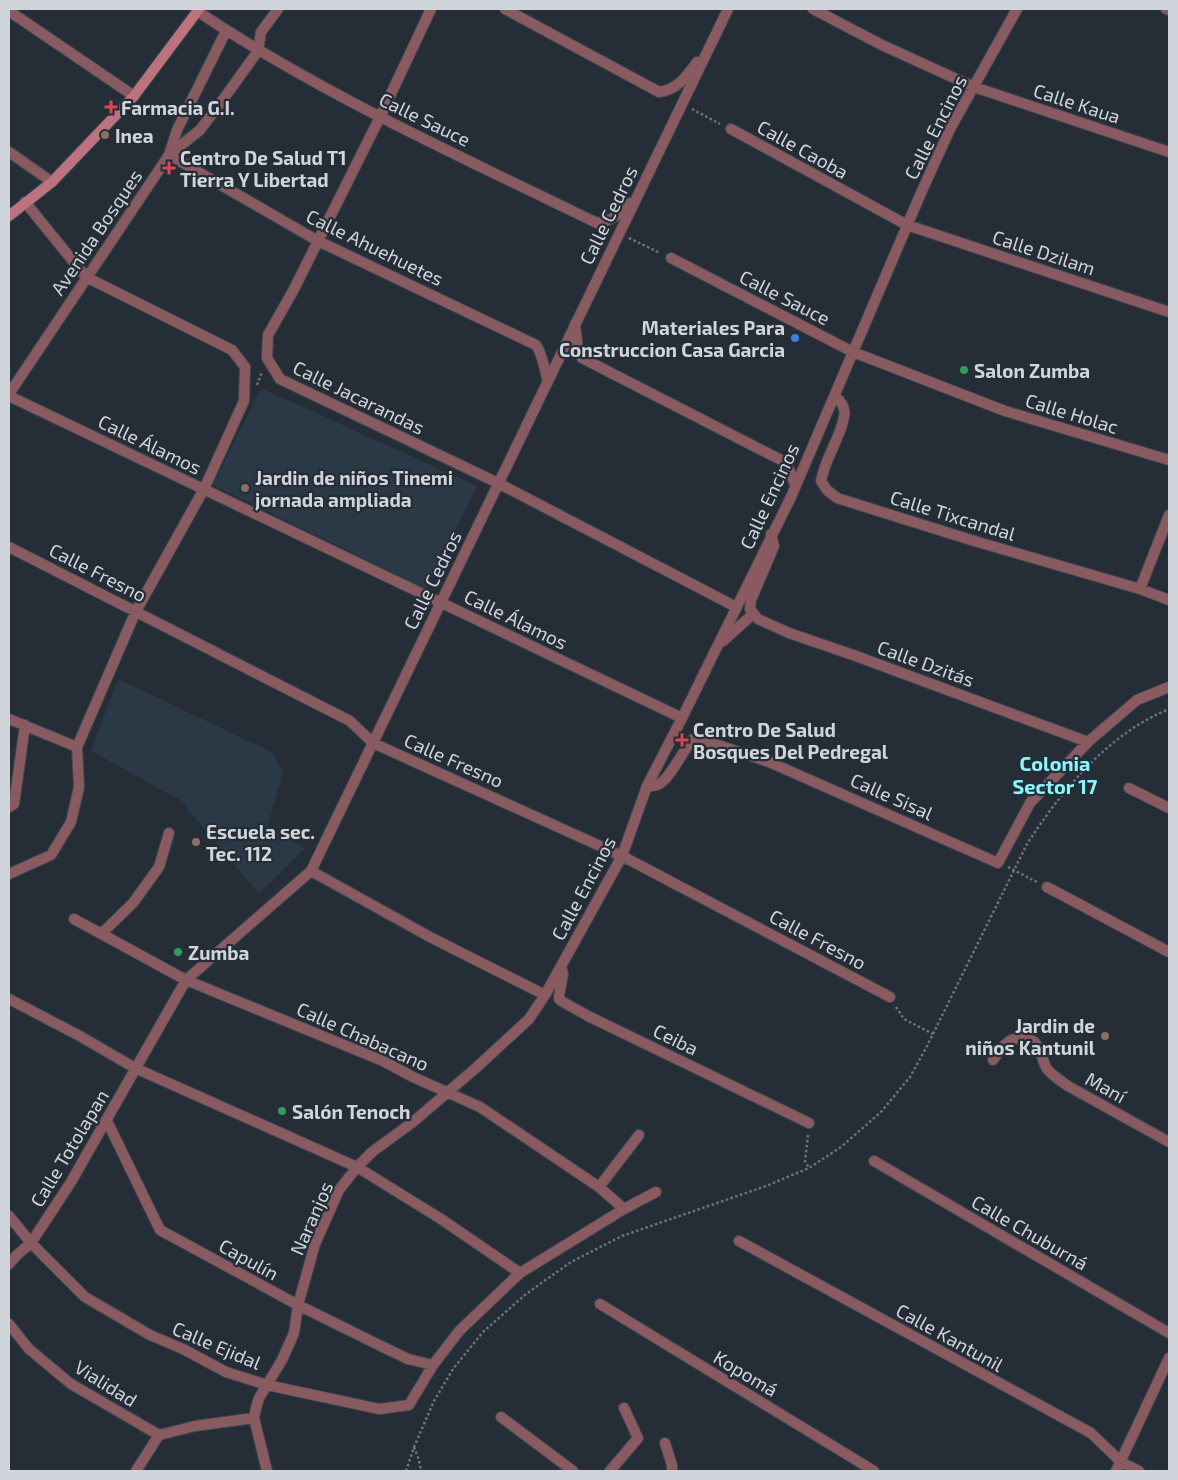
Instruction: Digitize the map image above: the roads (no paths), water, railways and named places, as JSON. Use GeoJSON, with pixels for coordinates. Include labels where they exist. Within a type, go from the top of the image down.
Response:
{"type":"FeatureCollection","features":[{"type":"Feature","properties":{"kind":"street"},"geometry":{"type":"LineString","coordinates":[[169,155],[200,130],[258,51],[261,32],[278,9]]}},
{"type":"Feature","properties":{"kind":"street","name":"Calle Jacarandas"},"geometry":{"type":"LineString","coordinates":[[431,9],[380,117],[318,241],[268,335],[267,358],[280,379],[498,482],[736,607]]}},
{"type":"Feature","properties":{"kind":"street"},"geometry":{"type":"LineString","coordinates":[[505,9],[659,92],[667,91],[679,84],[709,48]]}},
{"type":"Feature","properties":{"kind":"street","name":"Calle Cedros"},"geometry":{"type":"LineString","coordinates":[[135,1068],[186,980],[311,870],[728,9]]}},
{"type":"Feature","properties":{"kind":"street","name":"Calle Kaua"},"geometry":{"type":"LineString","coordinates":[[813,9],[882,46],[974,88],[1169,152]]}},
{"type":"Feature","properties":{"kind":"street","name":"Calle Encinos"},"geometry":{"type":"LineString","coordinates":[[545,995],[622,856],[647,786],[795,485],[950,129],[1017,9]]}},
{"type":"Feature","properties":{"kind":"street"},"geometry":{"type":"LineString","coordinates":[[9,216],[52,182],[134,96],[198,10]]}},
{"type":"Feature","properties":{"kind":"street","name":"Calle Sauce"},"geometry":{"type":"LineString","coordinates":[[198,10],[226,31],[258,51],[380,117],[597,223],[605,223],[617,216],[637,195]]}},
{"type":"Feature","properties":{"kind":"street"},"geometry":{"type":"LineString","coordinates":[[9,11],[134,96]]}},
{"type":"Feature","properties":{"kind":"street","name":"Avenida Bosques"},"geometry":{"type":"LineString","coordinates":[[9,395],[86,276],[169,155],[177,130],[226,31]]}},
{"type":"Feature","properties":{"kind":"street","name":"Calle Caoba"},"geometry":{"type":"LineString","coordinates":[[730,129],[908,225]]}},
{"type":"Feature","properties":{"kind":"street"},"geometry":{"type":"LineString","coordinates":[[9,152],[52,182]]}},
{"type":"Feature","properties":{"kind":"street","name":"Calle Ahuehuetes"},"geometry":{"type":"LineString","coordinates":[[169,155],[318,241],[536,345],[542,355],[542,365],[548,380]]}},
{"type":"Feature","properties":{"kind":"street"},"geometry":{"type":"LineString","coordinates":[[9,874],[51,855],[71,822],[79,787],[77,747],[136,610],[204,489],[244,401],[245,367],[232,350],[86,276],[25,202]]}},
{"type":"Feature","properties":{"kind":"street","name":"Calle Dzilam"},"geometry":{"type":"LineString","coordinates":[[908,225],[1169,312]]}},
{"type":"Feature","properties":{"kind":"street","name":"Calle Sauce"},"geometry":{"type":"LineString","coordinates":[[671,258],[853,352]]}},
{"type":"Feature","properties":{"kind":"street"},"geometry":{"type":"LineString","coordinates":[[575,324],[578,351],[582,358],[781,460],[787,464],[795,485]]}},
{"type":"Feature","properties":{"kind":"street","name":"Calle Holac"},"geometry":{"type":"LineString","coordinates":[[853,352],[1005,411],[1169,460]]}},
{"type":"Feature","properties":{"kind":"street","name":"Calle Álamos"},"geometry":{"type":"LineString","coordinates":[[9,395],[682,718]]}},
{"type":"Feature","properties":{"kind":"street","name":"Calle Tixcandal"},"geometry":{"type":"LineString","coordinates":[[835,396],[842,402],[845,415],[823,467],[821,481],[827,490],[837,498],[970,540],[1140,589],[1169,600]]}},
{"type":"Feature","properties":{"kind":"street"},"geometry":{"type":"LineString","coordinates":[[1140,589],[1169,515]]}},
{"type":"Feature","properties":{"kind":"street"},"geometry":{"type":"LineString","coordinates":[[717,647],[753,614],[750,609],[751,600],[774,546],[771,534]]}},
{"type":"Feature","properties":{"kind":"street","name":"Calle Fresno"},"geometry":{"type":"LineString","coordinates":[[9,546],[350,721],[373,743],[622,856],[890,997]]}},
{"type":"Feature","properties":{"kind":"street","name":"Calle Dzitás"},"geometry":{"type":"LineString","coordinates":[[753,614],[758,619],[789,634],[856,656],[1088,742]]}},
{"type":"Feature","properties":{"kind":"street"},"geometry":{"type":"LineString","coordinates":[[1088,742],[1137,700],[1169,688]]}},
{"type":"Feature","properties":{"kind":"street"},"geometry":{"type":"LineString","coordinates":[[9,718],[77,747]]}},
{"type":"Feature","properties":{"kind":"street"},"geometry":{"type":"LineString","coordinates":[[9,807],[14,804],[25,724]]}},
{"type":"Feature","properties":{"kind":"street","name":"Calle Sisal"},"geometry":{"type":"LineString","coordinates":[[647,786],[658,785],[666,779],[688,745],[694,740],[700,739],[769,762],[998,863],[1030,803],[1088,742]]}},
{"type":"Feature","properties":{"kind":"street"},"geometry":{"type":"LineString","coordinates":[[1129,788],[1169,808]]}},
{"type":"Feature","properties":{"kind":"street"},"geometry":{"type":"LineString","coordinates":[[101,934],[133,903],[159,867],[170,833]]}},
{"type":"Feature","properties":{"kind":"street"},"geometry":{"type":"LineString","coordinates":[[311,870],[430,937],[545,995]]}},
{"type":"Feature","properties":{"kind":"street"},"geometry":{"type":"LineString","coordinates":[[1047,887],[1169,952]]}},
{"type":"Feature","properties":{"kind":"street","name":"Calle Chabacano"},"geometry":{"type":"LineString","coordinates":[[74,919],[186,980],[383,1062],[480,1107],[600,1187],[624,1209]]}},
{"type":"Feature","properties":{"kind":"street","name":"Ceiba"},"geometry":{"type":"LineString","coordinates":[[561,966],[563,974],[559,999],[563,1002],[590,1017],[809,1123]]}},
{"type":"Feature","properties":{"kind":"street","name":"Naranjos"},"geometry":{"type":"LineString","coordinates":[[254,1418],[259,1398],[282,1360],[294,1334],[298,1305],[315,1244],[339,1190],[372,1152],[413,1122],[528,1019],[545,995]]}},
{"type":"Feature","properties":{"kind":"street"},"geometry":{"type":"LineString","coordinates":[[9,999],[78,1035],[135,1068],[357,1167],[441,1219],[520,1273]]}},
{"type":"Feature","properties":{"kind":"street","name":"Maní"},"geometry":{"type":"LineString","coordinates":[[994,1060],[1002,1046],[1009,1040],[1020,1037],[1031,1040],[1036,1043],[1046,1068],[1055,1077],[1169,1142]]}},
{"type":"Feature","properties":{"kind":"street","name":"Calle Totolapan"},"geometry":{"type":"LineString","coordinates":[[9,1264],[17,1254],[32,1243],[107,1121],[135,1068]]}},
{"type":"Feature","properties":{"kind":"street","name":"Capulín"},"geometry":{"type":"LineString","coordinates":[[107,1121],[160,1230],[298,1305],[408,1359],[433,1365]]}},
{"type":"Feature","properties":{"kind":"street"},"geometry":{"type":"LineString","coordinates":[[600,1187],[639,1135]]}},
{"type":"Feature","properties":{"kind":"street","name":"Calle Chuburná"},"geometry":{"type":"LineString","coordinates":[[874,1161],[1169,1333]]}},
{"type":"Feature","properties":{"kind":"street"},"geometry":{"type":"LineString","coordinates":[[433,1365],[460,1330],[520,1273],[624,1209],[656,1192]]}},
{"type":"Feature","properties":{"kind":"street","name":"Calle Ejidal"},"geometry":{"type":"LineString","coordinates":[[9,1216],[32,1243],[85,1297],[114,1316],[226,1372],[267,1385],[379,1409],[409,1405],[433,1365]]}},
{"type":"Feature","properties":{"kind":"street","name":"Calle Kantunil"},"geometry":{"type":"LineString","coordinates":[[739,1241],[1091,1434],[1119,1466],[1139,1471]]}},
{"type":"Feature","properties":{"kind":"street","name":"Kopomá"},"geometry":{"type":"LineString","coordinates":[[600,1304],[874,1471]]}},
{"type":"Feature","properties":{"kind":"street","name":"Vialidad"},"geometry":{"type":"LineString","coordinates":[[9,1324],[29,1349],[71,1384],[160,1435]]}},
{"type":"Feature","properties":{"kind":"street"},"geometry":{"type":"LineString","coordinates":[[1119,1466],[1169,1358]]}},
{"type":"Feature","properties":{"kind":"street"},"geometry":{"type":"LineString","coordinates":[[610,1471],[638,1438],[624,1408]]}},
{"type":"Feature","properties":{"kind":"street"},"geometry":{"type":"LineString","coordinates":[[501,1417],[573,1471]]}},
{"type":"Feature","properties":{"kind":"street"},"geometry":{"type":"LineString","coordinates":[[136,1471],[160,1435],[195,1426],[254,1418],[267,1471]]}},
{"type":"Feature","properties":{"kind":"street"},"geometry":{"type":"LineString","coordinates":[[665,1443],[672,1471]]}},
{"type":"Feature","properties":{"kind":"place","name":"Farmacia G.I."},"geometry":{"type":"Point","coordinates":[111,107]}},
{"type":"Feature","properties":{"kind":"place","name":"Inea"},"geometry":{"type":"Point","coordinates":[105,135]}},
{"type":"Feature","properties":{"kind":"place","name":"Centro De Salud T1 Tierra Y Libertad"},"geometry":{"type":"Point","coordinates":[169,168]}},
{"type":"Feature","properties":{"kind":"place","name":"Materiales Para Construccion Casa Garcia"},"geometry":{"type":"Point","coordinates":[795,338]}},
{"type":"Feature","properties":{"kind":"place","name":"Salon Zumba"},"geometry":{"type":"Point","coordinates":[964,370]}},
{"type":"Feature","properties":{"kind":"place","name":"Jardin de niños Tinemi jornada ampliada"},"geometry":{"type":"Point","coordinates":[245,488]}},
{"type":"Feature","properties":{"kind":"place","name":"Centro De Salud Bosques Del Pedregal"},"geometry":{"type":"Point","coordinates":[682,740]}},
{"type":"Feature","properties":{"kind":"place","name":"Escuela sec. Tec. 112"},"geometry":{"type":"Point","coordinates":[196,842]}},
{"type":"Feature","properties":{"kind":"place","name":"Zumba"},"geometry":{"type":"Point","coordinates":[178,952]}},
{"type":"Feature","properties":{"kind":"place","name":"Jardin de niños Kantunil"},"geometry":{"type":"Point","coordinates":[1105,1036]}},
{"type":"Feature","properties":{"kind":"place","name":"Salón Tenoch"},"geometry":{"type":"Point","coordinates":[282,1111]}},
{"type":"Feature","properties":{"kind":"district","name":"Colonia Sector 17"},"geometry":{"type":"Point","coordinates":[1055,774]}}]}
